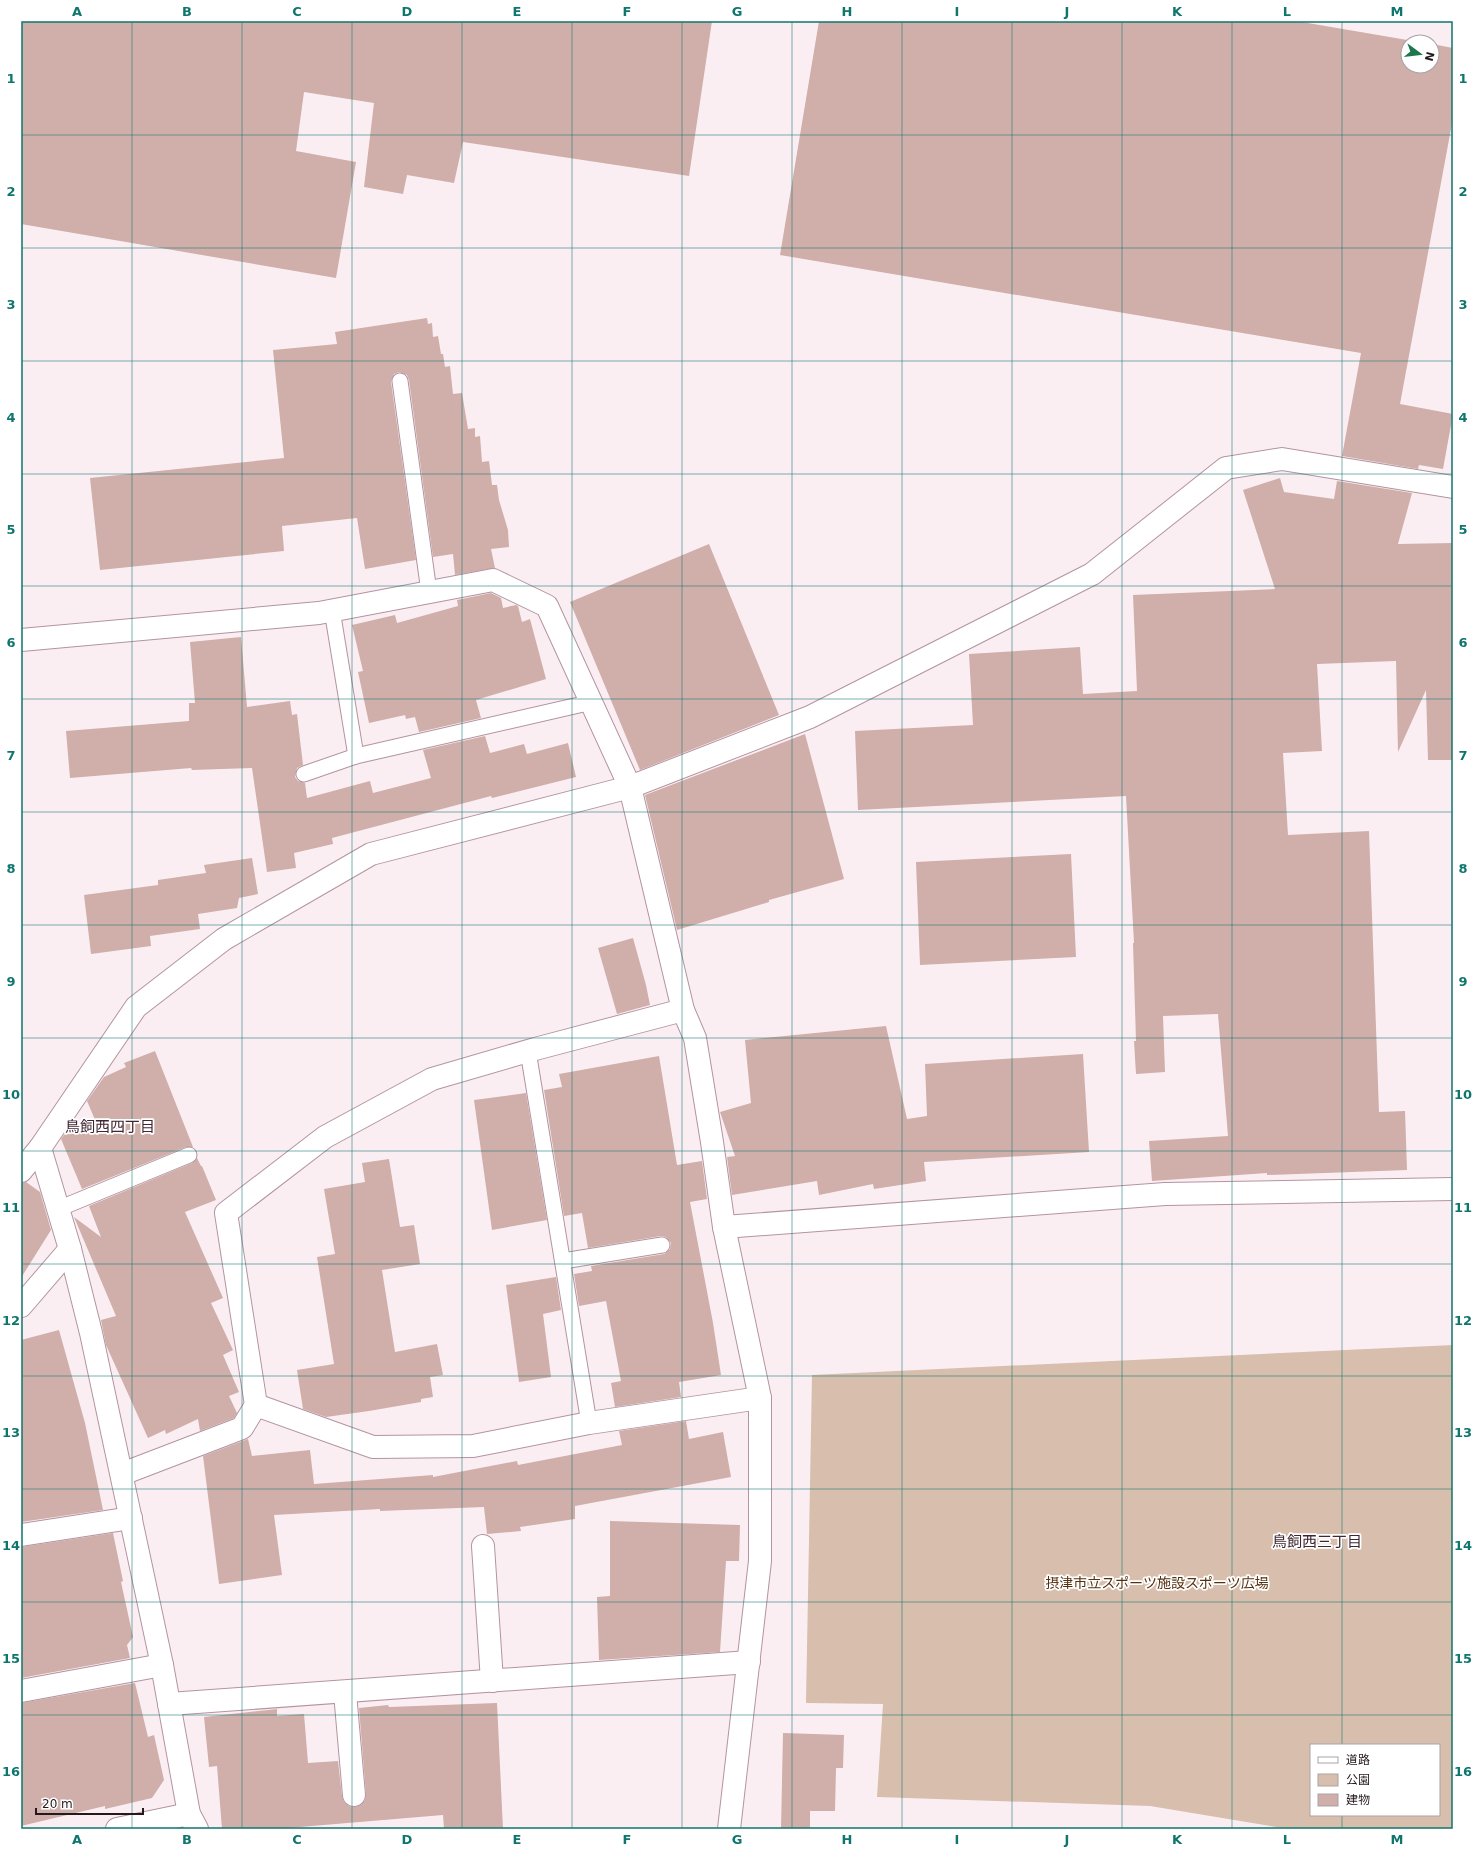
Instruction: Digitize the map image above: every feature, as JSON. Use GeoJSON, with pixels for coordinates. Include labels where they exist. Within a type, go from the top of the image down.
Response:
{"type":"FeatureCollection","features":[{"type":"Feature","properties":{"kind":"street"},"geometry":{"type":"LineString","coordinates":[[21,1171],[40,1148],[136,1007],[224,939],[371,854],[630,786],[810,717],[1092,574],[1226,468],[1282,459],[1453,487]]}},
{"type":"Feature","properties":{"kind":"street"},"geometry":{"type":"LineString","coordinates":[[21,640],[319,613],[493,580],[547,606],[630,786],[683,1010],[694,1038],[712,1142],[724,1227],[760,1398],[760,1561],[729,1829]]}},
{"type":"Feature","properties":{"kind":"street"},"geometry":{"type":"LineString","coordinates":[[122,1474],[242,1428],[256,1405],[226,1213],[325,1136],[432,1079],[528,1051],[683,1010]]}},
{"type":"Feature","properties":{"kind":"street"},"geometry":{"type":"LineString","coordinates":[[40,1148],[70,1249],[91,1333],[108,1419],[122,1474],[162,1665],[193,1821],[117,1829]]}},
{"type":"Feature","properties":{"kind":"street"},"geometry":{"type":"LineString","coordinates":[[724,1227],[1165,1194],[1453,1189]]}},
{"type":"Feature","properties":{"kind":"street"},"geometry":{"type":"LineString","coordinates":[[21,1306],[70,1249]]}},
{"type":"Feature","properties":{"kind":"street"},"geometry":{"type":"LineString","coordinates":[[256,1405],[373,1446],[473,1446],[589,1422],[760,1398]]}},
{"type":"Feature","properties":{"kind":"street"},"geometry":{"type":"LineString","coordinates":[[21,1535],[131,1518]]}},
{"type":"Feature","properties":{"kind":"street"},"geometry":{"type":"LineString","coordinates":[[483,1546],[492,1680]]}},
{"type":"Feature","properties":{"kind":"street"},"geometry":{"type":"LineString","coordinates":[[169,1704],[345,1693],[492,1680],[749,1662]]}},
{"type":"Feature","properties":{"kind":"street"},"geometry":{"type":"LineString","coordinates":[[21,1691],[162,1665]]}},
{"type":"Feature","properties":{"kind":"street"},"geometry":{"type":"LineString","coordinates":[[345,1693],[354,1795]]}},
{"type":"Feature","properties":{"kind":"lane"},"geometry":{"type":"LineString","coordinates":[[400,381],[429,592]]}},
{"type":"Feature","properties":{"kind":"lane"},"geometry":{"type":"LineString","coordinates":[[332,610],[356,756]]}},
{"type":"Feature","properties":{"kind":"lane"},"geometry":{"type":"LineString","coordinates":[[304,774],[356,756],[592,702]]}},
{"type":"Feature","properties":{"kind":"lane"},"geometry":{"type":"LineString","coordinates":[[528,1051],[589,1422]]}},
{"type":"Feature","properties":{"kind":"lane"},"geometry":{"type":"LineString","coordinates":[[58,1209],[189,1155]]}},
{"type":"Feature","properties":{"kind":"lane"},"geometry":{"type":"LineString","coordinates":[[563,1261],[662,1245]]}},
{"type":"Feature","properties":{"kind":"green space","name":"摂津市立スポーツ施設スポーツ広場"},"geometry":{"type":"Polygon","coordinates":[[[1453,1345],[1453,1829],[1288,1829],[1150,1806],[877,1797],[883,1704],[806,1703],[812,1375],[1453,1345]]]}},
{"type":"Feature","properties":{"kind":"building"},"geometry":{"type":"Polygon","coordinates":[[[21,21],[712,21],[689,176],[463,142],[454,183],[407,175],[403,194],[364,187],[374,103],[304,92],[296,151],[356,162],[336,278],[21,224],[21,21]]]}},
{"type":"Feature","properties":{"kind":"building"},"geometry":{"type":"Polygon","coordinates":[[[819,21],[1296,21],[1400,39],[1400,74],[1440,74],[1440,46],[1453,48],[1453,118],[1400,404],[1453,414],[1443,469],[1419,465],[1418,469],[1342,456],[1361,353],[780,255],[819,21]]]}},
{"type":"Feature","properties":{"kind":"building"},"geometry":{"type":"Polygon","coordinates":[[[427,318],[428,324],[432,323],[433,337],[438,336],[445,367],[450,366],[453,394],[462,393],[468,429],[475,428],[475,437],[480,436],[482,462],[489,461],[492,485],[497,485],[499,500],[508,530],[509,547],[491,549],[495,568],[455,575],[453,554],[433,557],[409,380],[407,375],[399,372],[394,374],[391,382],[416,560],[365,569],[357,518],[282,526],[284,551],[100,570],[90,478],[284,458],[273,350],[337,344],[335,332],[427,318]]]}},
{"type":"Feature","properties":{"kind":"building"},"geometry":{"type":"Polygon","coordinates":[[[1280,478],[1284,492],[1334,499],[1337,481],[1412,493],[1398,544],[1453,543],[1453,760],[1428,760],[1426,690],[1398,752],[1396,661],[1317,664],[1322,751],[1283,753],[1288,835],[1369,831],[1379,1112],[1405,1111],[1407,1170],[1267,1175],[1267,1173],[1152,1181],[1149,1141],[1228,1136],[1218,1014],[1163,1016],[1165,1072],[1136,1074],[1134,1041],[1136,1041],[1134,943],[1126,796],[858,810],[855,731],[973,725],[969,654],[1080,647],[1083,694],[1137,691],[1133,595],[1275,589],[1243,490],[1280,478]]]}},
{"type":"Feature","properties":{"kind":"building"},"geometry":{"type":"Polygon","coordinates":[[[709,544],[779,715],[640,770],[570,602],[709,544]]]}},
{"type":"Feature","properties":{"kind":"building"},"geometry":{"type":"Polygon","coordinates":[[[491,593],[501,598],[503,608],[516,605],[518,606],[522,622],[530,619],[546,679],[476,700],[481,718],[419,732],[415,717],[406,719],[405,715],[369,723],[358,672],[363,671],[352,625],[395,615],[397,623],[458,606],[457,600],[491,593]]]}},
{"type":"Feature","properties":{"kind":"building"},"geometry":{"type":"Polygon","coordinates":[[[241,637],[247,707],[290,701],[292,715],[297,714],[303,765],[297,768],[295,777],[298,781],[305,783],[307,798],[370,781],[373,793],[431,778],[423,750],[485,736],[490,753],[524,744],[527,754],[568,743],[576,777],[492,798],[491,796],[332,838],[333,844],[294,853],[296,868],[267,872],[252,768],[192,770],[191,768],[70,778],[66,731],[189,721],[189,703],[195,703],[190,642],[241,637]]]}},
{"type":"Feature","properties":{"kind":"building"},"geometry":{"type":"Polygon","coordinates":[[[805,734],[844,879],[769,900],[769,902],[677,930],[645,795],[805,734]]]}},
{"type":"Feature","properties":{"kind":"building"},"geometry":{"type":"Polygon","coordinates":[[[1071,854],[1076,957],[920,965],[916,862],[1071,854]]]}},
{"type":"Feature","properties":{"kind":"building"},"geometry":{"type":"Polygon","coordinates":[[[252,858],[258,894],[239,898],[237,908],[198,914],[200,929],[150,936],[151,946],[91,954],[84,895],[158,885],[158,880],[206,873],[204,865],[252,858]]]}},
{"type":"Feature","properties":{"kind":"building"},"geometry":{"type":"Polygon","coordinates":[[[633,938],[650,1005],[617,1014],[598,948],[633,938]]]}},
{"type":"Feature","properties":{"kind":"building"},"geometry":{"type":"Polygon","coordinates":[[[886,1026],[907,1119],[927,1116],[925,1064],[1083,1054],[1089,1152],[924,1162],[926,1181],[874,1189],[873,1184],[819,1195],[817,1181],[732,1195],[727,1157],[735,1156],[720,1112],[751,1103],[745,1040],[886,1026]]]}},
{"type":"Feature","properties":{"kind":"building"},"geometry":{"type":"Polygon","coordinates":[[[155,1051],[193,1147],[186,1147],[82,1189],[61,1139],[64,1135],[96,1122],[87,1101],[104,1077],[126,1067],[124,1063],[155,1051]]]}},
{"type":"Feature","properties":{"kind":"building"},"geometry":{"type":"Polygon","coordinates":[[[659,1056],[677,1165],[702,1161],[707,1199],[690,1202],[713,1323],[721,1375],[679,1382],[681,1397],[615,1407],[611,1383],[621,1381],[606,1301],[579,1306],[574,1274],[592,1271],[591,1266],[664,1254],[670,1249],[671,1243],[666,1237],[661,1236],[588,1248],[582,1213],[564,1216],[544,1090],[562,1087],[559,1074],[659,1056]]]}},
{"type":"Feature","properties":{"kind":"building"},"geometry":{"type":"Polygon","coordinates":[[[526,1093],[547,1220],[492,1230],[474,1100],[526,1093]]]}},
{"type":"Feature","properties":{"kind":"building"},"geometry":{"type":"Polygon","coordinates":[[[197,1158],[202,1166],[216,1200],[185,1212],[223,1298],[211,1303],[233,1350],[223,1355],[239,1392],[229,1396],[237,1413],[234,1418],[200,1431],[198,1419],[166,1434],[165,1430],[148,1438],[106,1345],[101,1320],[116,1316],[74,1217],[101,1237],[89,1206],[192,1163],[197,1158]]]}},
{"type":"Feature","properties":{"kind":"building"},"geometry":{"type":"Polygon","coordinates":[[[389,1159],[400,1227],[414,1225],[420,1264],[382,1270],[395,1352],[437,1344],[443,1375],[430,1377],[433,1397],[421,1399],[421,1402],[326,1417],[303,1409],[297,1370],[334,1364],[317,1257],[335,1254],[324,1189],[365,1182],[362,1163],[389,1159]]]}},
{"type":"Feature","properties":{"kind":"building"},"geometry":{"type":"Polygon","coordinates":[[[26,1182],[40,1192],[51,1230],[21,1278],[21,1183],[26,1182]]]}},
{"type":"Feature","properties":{"kind":"building"},"geometry":{"type":"Polygon","coordinates":[[[556,1277],[561,1310],[543,1314],[551,1377],[519,1382],[506,1285],[556,1277]]]}},
{"type":"Feature","properties":{"kind":"building"},"geometry":{"type":"Polygon","coordinates":[[[59,1330],[85,1423],[103,1510],[21,1522],[21,1340],[59,1330]]]}},
{"type":"Feature","properties":{"kind":"building"},"geometry":{"type":"Polygon","coordinates":[[[686,1421],[689,1439],[723,1432],[731,1477],[575,1506],[575,1519],[520,1527],[521,1531],[487,1534],[484,1507],[380,1511],[380,1509],[274,1515],[282,1575],[219,1584],[203,1456],[248,1439],[252,1456],[310,1450],[314,1484],[433,1475],[433,1477],[517,1461],[518,1465],[622,1445],[619,1431],[686,1421]]]}},
{"type":"Feature","properties":{"kind":"building"},"geometry":{"type":"Polygon","coordinates":[[[610,1521],[740,1525],[739,1561],[726,1561],[720,1652],[599,1660],[597,1597],[610,1596],[610,1521]]]}},
{"type":"Feature","properties":{"kind":"building"},"geometry":{"type":"Polygon","coordinates":[[[113,1533],[123,1581],[121,1582],[133,1637],[127,1645],[130,1658],[21,1678],[21,1547],[113,1533]]]}},
{"type":"Feature","properties":{"kind":"building"},"geometry":{"type":"Polygon","coordinates":[[[135,1683],[148,1737],[154,1735],[164,1780],[152,1798],[105,1809],[105,1806],[21,1826],[21,1703],[135,1683]]]}},
{"type":"Feature","properties":{"kind":"building"},"geometry":{"type":"Polygon","coordinates":[[[497,1703],[503,1829],[444,1829],[443,1815],[276,1829],[222,1829],[217,1766],[209,1767],[204,1717],[277,1709],[277,1716],[304,1714],[308,1763],[338,1761],[344,1802],[349,1806],[355,1807],[361,1805],[365,1800],[366,1794],[359,1708],[388,1705],[389,1707],[497,1703]]]}},
{"type":"Feature","properties":{"kind":"building"},"geometry":{"type":"Polygon","coordinates":[[[783,1733],[844,1735],[843,1768],[836,1768],[835,1811],[810,1811],[810,1829],[781,1829],[783,1733]]]}},
{"type":"Feature","properties":{"kind":"district","name":"鳥飼西四丁目"},"geometry":{"type":"Point","coordinates":[110,1127]}},
{"type":"Feature","properties":{"kind":"district","name":"鳥飼西三丁目"},"geometry":{"type":"Point","coordinates":[1317,1542]}}]}
